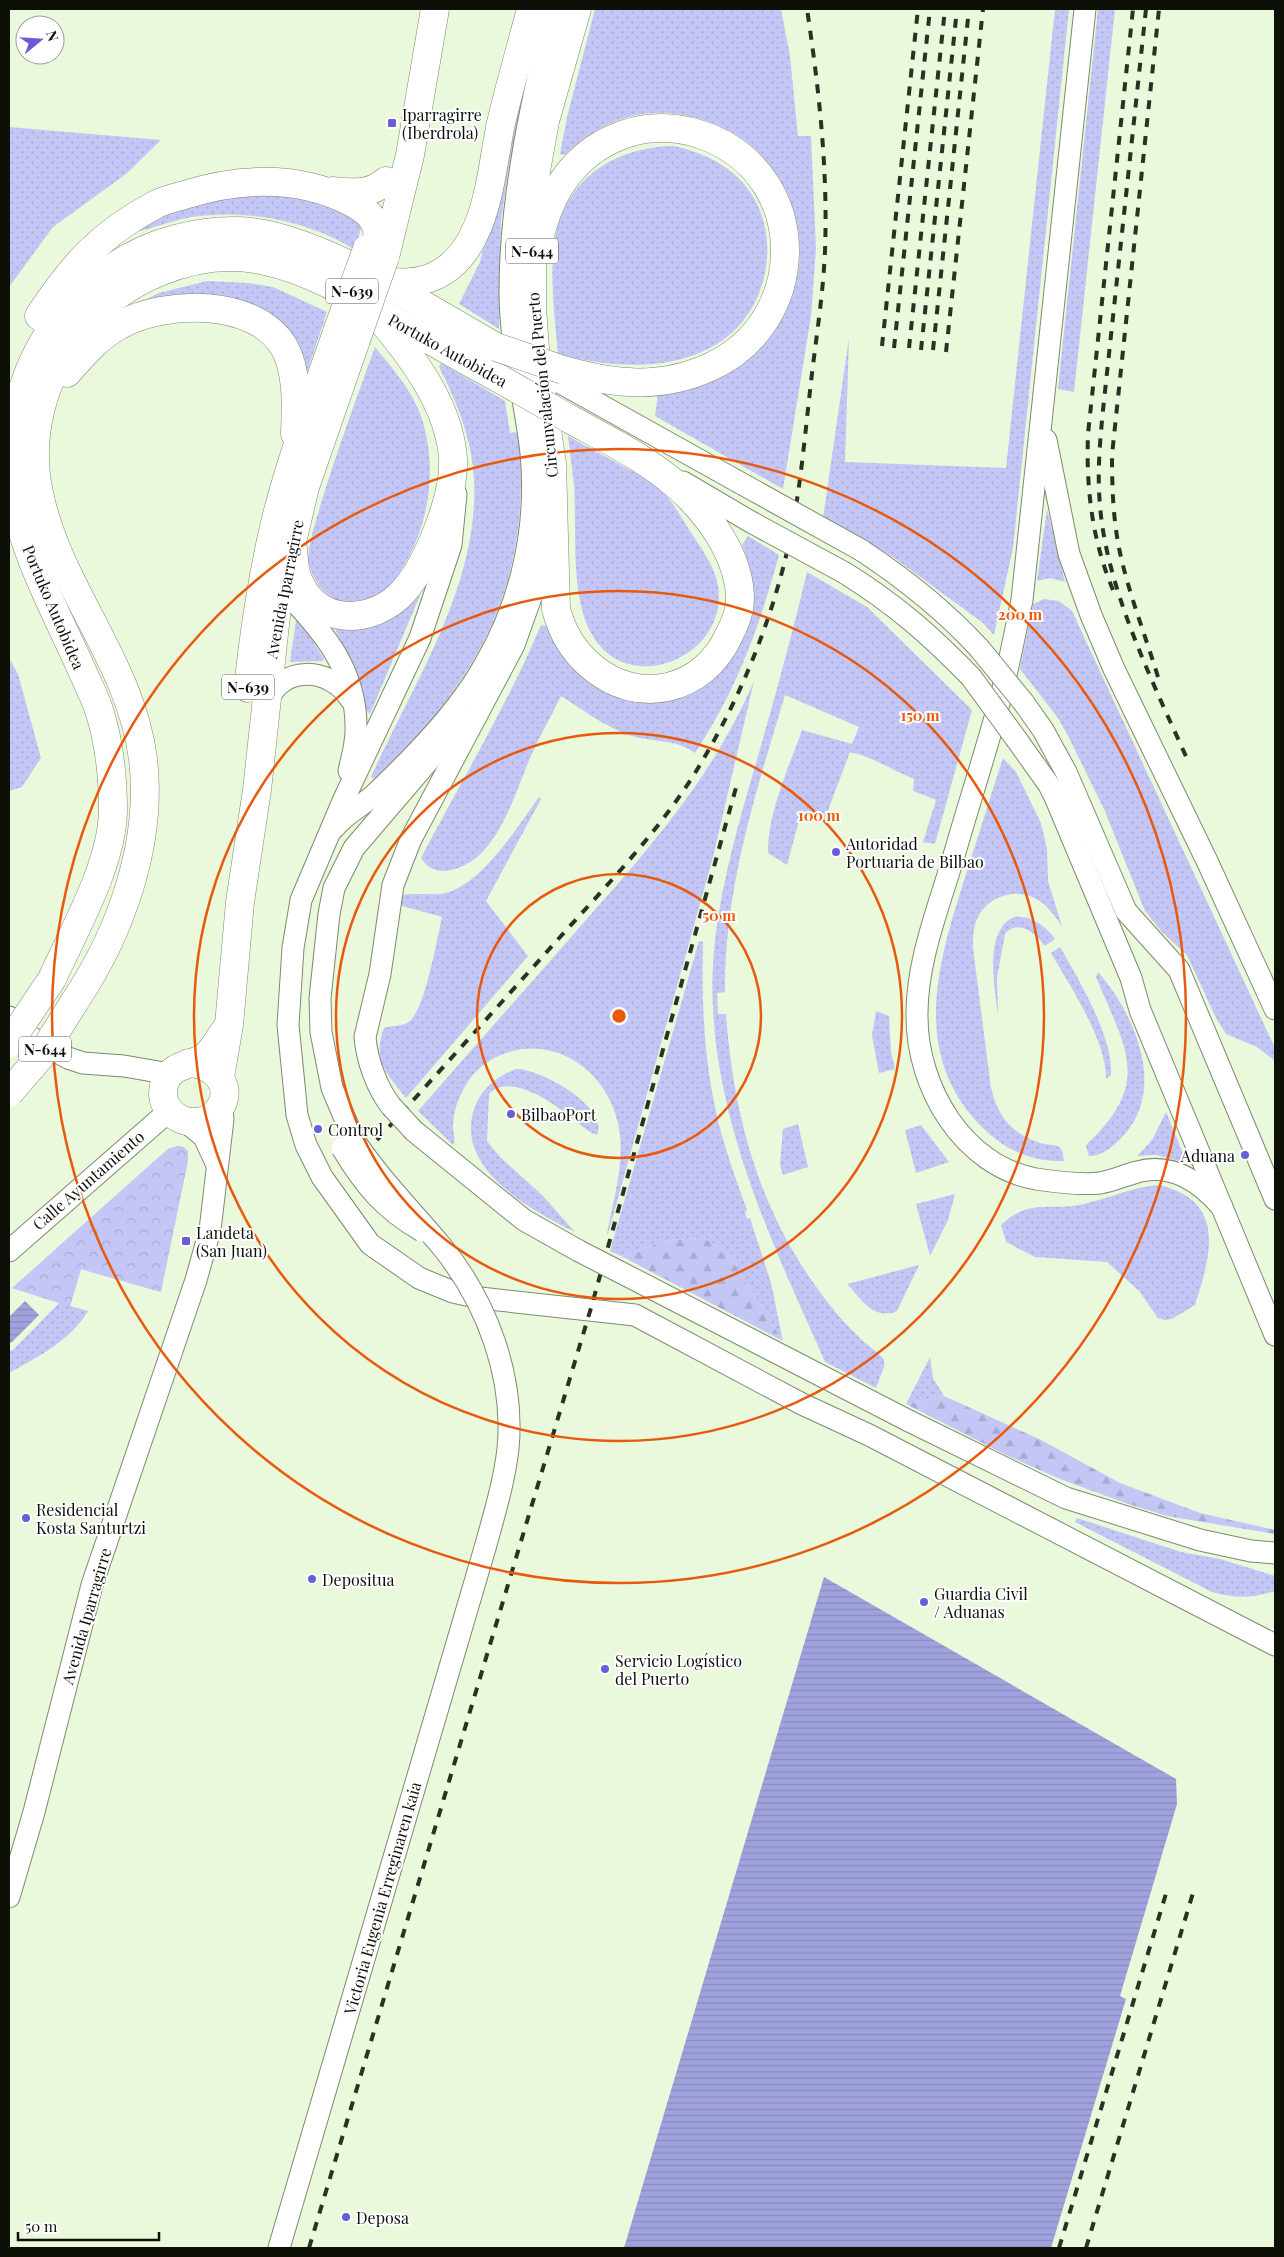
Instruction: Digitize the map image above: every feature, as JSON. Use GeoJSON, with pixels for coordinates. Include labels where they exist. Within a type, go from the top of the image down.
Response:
{"type":"FeatureCollection","features":[{"type":"Feature","properties":{"kind":"highway"},"geometry":{"type":"LineString","coordinates":[[374,259],[378,233],[376,223],[386,181],[417,9]]}},
{"type":"Feature","properties":{"kind":"highway","name":"N-639"},"geometry":{"type":"LineString","coordinates":[[240,902],[241,796],[253,635],[270,544],[291,467],[346,336],[408,162],[435,9]]}},
{"type":"Feature","properties":{"kind":"highway","name":"N-644"},"geometry":{"type":"LineString","coordinates":[[374,259],[402,283],[426,279],[455,264],[470,245],[482,214],[505,109],[531,9]]}},
{"type":"Feature","properties":{"kind":"highway","name":"Circunvalación del Puerto"},"geometry":{"type":"LineString","coordinates":[[577,9],[545,122],[536,171],[532,212],[531,272],[535,348],[549,432],[553,497],[554,597],[559,620],[569,641],[595,670],[606,678],[627,686],[648,689],[681,684],[701,672],[720,654],[738,613],[739,587],[729,553],[703,513],[677,486],[648,462]]}},
{"type":"Feature","properties":{"kind":"highway","name":"Portuko Autobidea"},"geometry":{"type":"LineString","coordinates":[[9,1042],[52,979],[102,869],[113,814],[110,761],[99,710],[27,545],[18,516],[9,464],[14,406],[20,384],[36,348],[68,303],[94,279],[118,263],[162,243],[195,234],[222,232],[260,233],[301,245],[374,259],[496,347],[562,377],[611,382],[658,382],[700,372],[740,349],[756,333],[770,312],[783,277],[785,237],[778,206],[767,185],[749,164],[718,142],[679,129],[649,129],[629,133],[608,141],[586,155],[561,181],[546,213],[531,272]]}},
{"type":"Feature","properties":{"kind":"highway"},"geometry":{"type":"LineString","coordinates":[[14,406],[24,349],[37,319],[63,280],[92,247],[127,222],[157,204],[196,192],[240,183],[278,182],[330,191],[360,193],[377,188],[386,181]]}},
{"type":"Feature","properties":{"kind":"highway"},"geometry":{"type":"LineString","coordinates":[[330,191],[360,206],[376,223]]}},
{"type":"Feature","properties":{"kind":"highway","name":"Portuko Autobidea"},"geometry":{"type":"LineString","coordinates":[[9,1093],[40,1057],[92,975],[112,936],[130,887],[144,800],[143,759],[132,710],[115,668],[53,540],[38,490],[36,437],[44,394],[55,368],[68,346],[86,322],[110,300],[136,282],[160,271],[212,259],[262,260],[325,282],[648,462]]}},
{"type":"Feature","properties":{"kind":"highway"},"geometry":{"type":"LineString","coordinates":[[293,530],[293,548],[298,579],[310,598],[322,610],[338,616],[349,617],[367,614],[398,597],[412,581],[426,556],[448,495],[453,459],[444,420],[425,381],[404,347],[368,305]]}},
{"type":"Feature","properties":{"kind":"highway"},"geometry":{"type":"LineString","coordinates":[[36,437],[49,405],[67,373],[100,338],[120,325],[141,315],[162,309],[183,307],[216,309],[234,313],[264,325],[274,334],[284,348],[292,370],[294,395],[291,467],[276,564],[281,586]]}},
{"type":"Feature","properties":{"kind":"highway","name":"Avenida Iparragirre"},"geometry":{"type":"LineString","coordinates":[[220,1077],[229,1025],[240,902],[257,790],[264,710],[281,586],[293,530],[311,468],[338,388],[346,336]]}},
{"type":"Feature","properties":{"kind":"highway"},"geometry":{"type":"LineString","coordinates":[[179,1069],[206,1065],[220,1077],[224,1092],[221,1106],[207,1121],[178,1117],[164,1092],[179,1069],[205,1056],[229,1025]]}},
{"type":"Feature","properties":{"kind":"street"},"geometry":{"type":"LineString","coordinates":[[343,810],[374,794],[442,724],[476,680],[498,640],[523,566],[529,540],[532,481],[530,445],[513,334],[510,270],[523,160],[553,9]]}},
{"type":"Feature","properties":{"kind":"street"},"geometry":{"type":"LineString","coordinates":[[1085,9],[1022,600],[1001,695],[925,956],[917,1014],[920,1052],[932,1088],[951,1122],[977,1149],[1013,1173],[1038,1179],[1099,1183],[1138,1171],[1160,1169],[1187,1177],[1209,1192],[1222,1208]]}},
{"type":"Feature","properties":{"kind":"street"},"geometry":{"type":"LineString","coordinates":[[562,377],[744,485],[861,550],[904,578],[936,605],[979,648],[1024,703],[1066,772],[1126,912],[1178,970],[1275,1199]]}},
{"type":"Feature","properties":{"kind":"street"},"geometry":{"type":"LineString","coordinates":[[1042,422],[1069,554],[1091,616],[1114,669],[1208,862],[1275,1008]]}},
{"type":"Feature","properties":{"kind":"street"},"geometry":{"type":"LineString","coordinates":[[348,1144],[324,1106],[313,1073],[309,1052],[308,1016],[319,905],[324,875],[343,810],[362,763],[420,638],[445,571],[456,517],[453,459]]}},
{"type":"Feature","properties":{"kind":"street"},"geometry":{"type":"LineString","coordinates":[[648,462],[751,522],[845,573],[888,600],[934,639],[971,677],[1017,740],[1049,785],[1131,978],[1140,1010],[1275,1335]]}},
{"type":"Feature","properties":{"kind":"street"},"geometry":{"type":"LineString","coordinates":[[553,497],[534,589],[524,621],[504,666],[426,810],[393,885],[380,974],[365,1037],[366,1048],[379,1086],[391,1106],[414,1131],[524,1220],[579,1251],[909,1421],[1026,1480],[1085,1505],[1200,1540],[1251,1551],[1275,1553]]}},
{"type":"Feature","properties":{"kind":"street"},"geometry":{"type":"LineString","coordinates":[[281,586],[323,632],[335,650],[347,677],[354,707],[355,739],[343,810],[329,834],[301,900],[289,988],[288,1025],[297,1115],[313,1160],[331,1192],[370,1244],[410,1274],[437,1287],[471,1296],[635,1315],[802,1404],[868,1435],[1275,1645]]}},
{"type":"Feature","properties":{"kind":"street"},"geometry":{"type":"LineString","coordinates":[[348,1144],[332,1088],[321,1032],[320,998],[329,914],[334,888],[354,848],[452,734],[504,666]]}},
{"type":"Feature","properties":{"kind":"street"},"geometry":{"type":"LineString","coordinates":[[264,710],[272,692],[281,683],[294,676],[312,674],[320,674],[337,682],[347,693],[354,707]]}},
{"type":"Feature","properties":{"kind":"street"},"geometry":{"type":"LineString","coordinates":[[9,1017],[28,1036],[68,1058],[83,1063],[179,1069]]}},
{"type":"Feature","properties":{"kind":"street","name":"Avenida Iparragirre"},"geometry":{"type":"LineString","coordinates":[[9,1898],[34,1812],[92,1585],[196,1280],[210,1230],[224,1119],[221,1106]]}},
{"type":"Feature","properties":{"kind":"street"},"geometry":{"type":"LineString","coordinates":[[178,1117],[204,1137],[217,1165]]}},
{"type":"Feature","properties":{"kind":"street","name":"Calle Ayuntamiento"},"geometry":{"type":"LineString","coordinates":[[9,1251],[130,1143],[178,1117]]}},
{"type":"Feature","properties":{"kind":"street","name":"Victoria Eugenia Erreginaren kaia"},"geometry":{"type":"LineString","coordinates":[[279,2248],[486,1548],[502,1486],[508,1447],[505,1384],[494,1340],[480,1306],[463,1276],[433,1237],[348,1144]]}},
{"type":"Feature","properties":{"kind":"green space"},"geometry":{"type":"Polygon","coordinates":[[[546,9],[509,166],[501,220],[499,329],[459,304],[480,262],[527,55],[546,9]]]}},
{"type":"Feature","properties":{"kind":"green space"},"geometry":{"type":"Polygon","coordinates":[[[595,9],[781,9],[790,56],[798,136],[811,136],[816,248],[811,316],[783,489],[655,416],[658,395],[691,388],[723,376],[742,364],[774,332],[793,295],[799,256],[795,217],[780,180],[755,149],[720,126],[677,114],[646,114],[616,121],[589,135],[565,155],[560,154],[567,117],[595,9]]]}},
{"type":"Feature","properties":{"kind":"green space"},"geometry":{"type":"Polygon","coordinates":[[[1055,9],[1069,9],[1013,548],[994,635],[983,623],[893,557],[823,518],[849,338],[845,462],[1006,468],[1055,9]]]}},
{"type":"Feature","properties":{"kind":"green space"},"geometry":{"type":"Polygon","coordinates":[[[1098,9],[1115,9],[1074,392],[1058,389],[1098,9]]]}},
{"type":"Feature","properties":{"kind":"green space"},"geometry":{"type":"Polygon","coordinates":[[[9,127],[161,140],[126,174],[53,227],[9,287],[9,127]]]}},
{"type":"Feature","properties":{"kind":"green space"},"geometry":{"type":"Polygon","coordinates":[[[674,146],[698,153],[721,164],[735,175],[751,193],[761,214],[766,236],[767,260],[763,283],[754,305],[740,324],[723,340],[705,351],[685,358],[643,365],[600,362],[558,354],[553,296],[553,252],[561,218],[570,199],[582,183],[596,170],[613,160],[632,152],[674,146]]]}},
{"type":"Feature","properties":{"kind":"green space"},"geometry":{"type":"Polygon","coordinates":[[[291,192],[348,212],[362,225],[355,250],[318,231],[276,219],[255,216],[212,215],[192,217],[136,232],[148,219],[208,197],[291,192]]]}},
{"type":"Feature","properties":{"kind":"green space"},"geometry":{"type":"Polygon","coordinates":[[[207,281],[248,283],[273,287],[327,312],[303,384],[276,319],[119,313],[159,293],[207,281]]]}},
{"type":"Feature","properties":{"kind":"green space"},"geometry":{"type":"Polygon","coordinates":[[[375,347],[407,388],[421,416],[429,455],[428,495],[425,514],[412,552],[397,577],[386,590],[377,596],[364,601],[347,603],[339,601],[324,592],[314,577],[308,559],[313,529],[328,481],[375,347]]]}},
{"type":"Feature","properties":{"kind":"green space"},"geometry":{"type":"Polygon","coordinates":[[[441,363],[505,401],[510,433],[519,432],[521,486],[517,536],[507,581],[492,624],[471,664],[444,703],[412,741],[375,779],[371,777],[443,627],[457,588],[468,548],[474,508],[473,467],[465,428],[456,403],[439,367],[441,363]]]}},
{"type":"Feature","properties":{"kind":"green space"},"geometry":{"type":"Polygon","coordinates":[[[568,436],[645,477],[666,495],[711,565],[716,577],[718,605],[711,628],[695,647],[675,660],[651,666],[628,664],[607,653],[590,631],[579,598],[574,485],[568,436]]]}},
{"type":"Feature","properties":{"kind":"green space"},"geometry":{"type":"Polygon","coordinates":[[[1047,509],[1065,582],[1050,578],[1037,581],[1047,509]]]}},
{"type":"Feature","properties":{"kind":"green space"},"geometry":{"type":"Polygon","coordinates":[[[748,536],[779,555],[755,633],[735,681],[695,753],[680,745],[629,735],[611,727],[561,696],[534,750],[502,824],[492,840],[480,854],[467,864],[442,871],[427,865],[421,858],[514,685],[541,625],[546,626],[553,639],[575,668],[704,685],[733,656],[742,640],[748,622],[752,604],[752,584],[742,545],[748,536]]]}},
{"type":"Feature","properties":{"kind":"green space"},"geometry":{"type":"Polygon","coordinates":[[[807,572],[867,607],[972,710],[935,844],[923,842],[936,800],[913,791],[914,779],[875,760],[850,752],[824,821],[801,813],[787,865],[768,853],[769,838],[775,807],[802,730],[852,744],[859,727],[785,695],[753,804],[736,878],[726,954],[725,992],[717,993],[718,1014],[726,1014],[735,1087],[742,1122],[764,1192],[796,1257],[817,1288],[848,1326],[884,1360],[884,1367],[876,1388],[825,1362],[756,1200],[739,1149],[726,1098],[716,1046],[712,994],[715,940],[722,895],[737,829],[783,668],[807,572]]]}},
{"type":"Feature","properties":{"kind":"green space"},"geometry":{"type":"Polygon","coordinates":[[[419,592],[421,593],[370,714],[367,711],[352,665],[334,627],[419,592]]]}},
{"type":"Feature","properties":{"kind":"green space"},"geometry":{"type":"Polygon","coordinates":[[[1044,599],[1059,601],[1072,611],[1275,1048],[1275,1061],[1257,1047],[1226,1034],[1216,1018],[1187,955],[1161,931],[1145,911],[1104,809],[1068,736],[1058,718],[1020,669],[1033,604],[1044,599]]]}},
{"type":"Feature","properties":{"kind":"green space"},"geometry":{"type":"Polygon","coordinates":[[[296,620],[306,630],[324,659],[323,661],[290,662],[296,620]]]}},
{"type":"Feature","properties":{"kind":"green space"},"geometry":{"type":"Polygon","coordinates":[[[9,658],[18,674],[41,758],[22,787],[9,791],[9,658]]]}},
{"type":"Feature","properties":{"kind":"green space"},"geometry":{"type":"Polygon","coordinates":[[[754,681],[713,857],[607,1234],[619,1168],[619,1129],[614,1110],[606,1093],[595,1078],[581,1065],[565,1056],[547,1050],[529,1049],[509,1052],[492,1059],[473,1075],[460,1096],[453,1120],[453,1145],[418,1111],[653,842],[698,782],[719,750],[754,681]]]}},
{"type":"Feature","properties":{"kind":"green space"},"geometry":{"type":"Polygon","coordinates":[[[1003,758],[1016,772],[1041,823],[1047,849],[1048,881],[1062,926],[1042,902],[1022,894],[1005,895],[989,903],[976,921],[973,948],[991,1088],[1002,1116],[1007,1123],[1030,1139],[1042,1144],[1059,1147],[1064,1161],[1039,1159],[1016,1152],[987,1132],[957,1095],[944,1065],[937,1035],[936,1004],[946,940],[1003,758]]]}},
{"type":"Feature","properties":{"kind":"green space"},"geometry":{"type":"Polygon","coordinates":[[[539,797],[541,799],[486,901],[528,956],[406,1098],[383,1066],[380,1058],[381,1039],[384,1028],[401,1025],[410,1021],[421,1002],[430,972],[442,917],[395,904],[402,895],[441,894],[455,890],[469,881],[483,869],[509,839],[539,797]]]}},
{"type":"Feature","properties":{"kind":"green space"},"geometry":{"type":"Polygon","coordinates":[[[1014,917],[1026,918],[1037,922],[1055,939],[1045,946],[1032,933],[1016,927],[1010,929],[1005,934],[997,978],[998,1014],[993,975],[995,946],[998,934],[1005,924],[1014,917]]]}},
{"type":"Feature","properties":{"kind":"green space"},"geometry":{"type":"Polygon","coordinates":[[[699,941],[703,942],[704,1021],[713,1098],[728,1157],[747,1210],[745,1212],[747,1219],[750,1218],[771,1283],[783,1341],[726,1251],[703,1238],[669,1240],[621,1256],[610,1251],[699,941]]]}},
{"type":"Feature","properties":{"kind":"green space"},"geometry":{"type":"Polygon","coordinates":[[[1060,947],[1085,992],[1107,1044],[1111,1075],[1106,1079],[1105,1064],[1094,1031],[1077,997],[1051,953],[1060,947]]]}},
{"type":"Feature","properties":{"kind":"green space"},"geometry":{"type":"Polygon","coordinates":[[[1098,972],[1123,1008],[1133,1029],[1141,1051],[1144,1073],[1143,1095],[1137,1116],[1124,1135],[1104,1152],[1089,1156],[1086,1146],[1108,1121],[1121,1101],[1127,1082],[1127,1063],[1123,1044],[1096,977],[1098,972]]]}},
{"type":"Feature","properties":{"kind":"green space"},"geometry":{"type":"Polygon","coordinates":[[[876,1011],[889,1016],[891,1052],[895,1069],[879,1073],[872,1036],[876,1011]]]}},
{"type":"Feature","properties":{"kind":"green space"},"geometry":{"type":"Polygon","coordinates":[[[516,1069],[527,1070],[540,1075],[570,1091],[593,1113],[598,1124],[597,1135],[593,1134],[550,1102],[518,1087],[507,1086],[497,1088],[489,1094],[487,1141],[499,1156],[543,1196],[575,1232],[518,1199],[500,1184],[485,1167],[475,1149],[471,1128],[478,1099],[492,1083],[516,1069]]]}},
{"type":"Feature","properties":{"kind":"green space"},"geometry":{"type":"Polygon","coordinates":[[[1166,1112],[1187,1163],[1156,1155],[1137,1156],[1152,1140],[1166,1112]]]}},
{"type":"Feature","properties":{"kind":"green space"},"geometry":{"type":"Polygon","coordinates":[[[798,1124],[808,1167],[783,1175],[780,1165],[783,1129],[798,1124]]]}},
{"type":"Feature","properties":{"kind":"green space"},"geometry":{"type":"Polygon","coordinates":[[[921,1125],[949,1162],[916,1173],[905,1130],[921,1125]]]}},
{"type":"Feature","properties":{"kind":"green space"},"geometry":{"type":"Polygon","coordinates":[[[177,1146],[183,1147],[188,1151],[188,1161],[170,1190],[161,1292],[81,1269],[70,1306],[88,1311],[73,1331],[53,1347],[9,1373],[9,1349],[12,1351],[59,1303],[12,1288],[68,1259],[57,1248],[168,1149],[177,1146]]]}},
{"type":"Feature","properties":{"kind":"green space"},"geometry":{"type":"Polygon","coordinates":[[[177,1146],[183,1147],[188,1151],[188,1161],[161,1292],[81,1269],[70,1306],[12,1288],[168,1149],[177,1146]]]}},
{"type":"Feature","properties":{"kind":"green space"},"geometry":{"type":"Polygon","coordinates":[[[1159,1185],[1181,1193],[1196,1203],[1204,1217],[1208,1232],[1209,1249],[1206,1267],[1195,1305],[1172,1319],[1158,1318],[1139,1291],[1107,1262],[1035,1257],[1006,1242],[1001,1225],[1022,1211],[1031,1208],[1084,1204],[1130,1190],[1159,1185]]]}},
{"type":"Feature","properties":{"kind":"green space"},"geometry":{"type":"Polygon","coordinates":[[[955,1194],[948,1220],[930,1256],[916,1204],[955,1194]]]}},
{"type":"Feature","properties":{"kind":"green space"},"geometry":{"type":"Polygon","coordinates":[[[703,1238],[726,1251],[783,1341],[621,1256],[669,1240],[703,1238]]]}},
{"type":"Feature","properties":{"kind":"green space"},"geometry":{"type":"Polygon","coordinates":[[[919,1265],[897,1311],[881,1313],[875,1311],[863,1302],[847,1284],[919,1265]]]}},
{"type":"Feature","properties":{"kind":"green space"},"geometry":{"type":"Polygon","coordinates":[[[930,1357],[933,1378],[944,1396],[906,1404],[930,1357]]]}},
{"type":"Feature","properties":{"kind":"green space"},"geometry":{"type":"Polygon","coordinates":[[[944,1396],[1041,1440],[1120,1483],[1200,1513],[1275,1530],[1275,1534],[1167,1516],[1128,1504],[1060,1479],[1006,1455],[906,1404],[944,1396]]]}},
{"type":"Feature","properties":{"kind":"green space"},"geometry":{"type":"Polygon","coordinates":[[[1077,1518],[1181,1552],[1220,1559],[1275,1576],[1275,1591],[1244,1597],[1212,1592],[1075,1522],[1077,1518]]]}},
{"type":"Feature","properties":{"kind":"shaded area"},"geometry":{"type":"Polygon","coordinates":[[[25,1301],[39,1315],[11,1343],[9,1341],[9,1317],[25,1301]]]}},
{"type":"Feature","properties":{"kind":"shaded area"},"geometry":{"type":"Polygon","coordinates":[[[824,1577],[1176,1779],[1177,1804],[1120,1996],[1126,1999],[1051,2248],[624,2248],[824,1577]]]}},
{"type":"Feature","properties":{"kind":"railway"},"geometry":{"type":"LineString","coordinates":[[377,1140],[649,837],[681,795],[712,744],[728,714],[755,653],[777,589],[793,524],[803,458],[824,269],[826,221],[824,160],[819,99],[807,9]]}},
{"type":"Feature","properties":{"kind":"railway"},"geometry":{"type":"LineString","coordinates":[[882,346],[918,9]]}},
{"type":"Feature","properties":{"kind":"railway"},"geometry":{"type":"LineString","coordinates":[[894,348],[930,9]]}},
{"type":"Feature","properties":{"kind":"railway"},"geometry":{"type":"LineString","coordinates":[[909,348],[945,9]]}},
{"type":"Feature","properties":{"kind":"railway"},"geometry":{"type":"LineString","coordinates":[[921,350],[957,9]]}},
{"type":"Feature","properties":{"kind":"railway"},"geometry":{"type":"LineString","coordinates":[[933,350],[969,9]]}},
{"type":"Feature","properties":{"kind":"railway"},"geometry":{"type":"LineString","coordinates":[[946,352],[983,9]]}},
{"type":"Feature","properties":{"kind":"railway"},"geometry":{"type":"LineString","coordinates":[[1113,590],[1095,533],[1089,494],[1088,434],[1133,9]]}},
{"type":"Feature","properties":{"kind":"railway"},"geometry":{"type":"LineString","coordinates":[[1146,9],[1103,410],[1099,457],[1099,493],[1104,537],[1122,604],[1147,670],[1189,763]]}},
{"type":"Feature","properties":{"kind":"railway"},"geometry":{"type":"LineString","coordinates":[[1158,677],[1132,597],[1119,548],[1113,502],[1112,455],[1159,9]]}},
{"type":"Feature","properties":{"kind":"railway"},"geometry":{"type":"LineString","coordinates":[[309,2248],[591,1308],[737,784]]}},
{"type":"Feature","properties":{"kind":"railway"},"geometry":{"type":"LineString","coordinates":[[1059,2248],[1168,1887]]}},
{"type":"Feature","properties":{"kind":"railway"},"geometry":{"type":"LineString","coordinates":[[1086,2248],[1193,1893]]}},
{"type":"Feature","properties":{"kind":"place","name":"Iparragirre (Iberdrola)"},"geometry":{"type":"Point","coordinates":[392,123]}},
{"type":"Feature","properties":{"kind":"place","name":"Autoridad Portuaria de Bilbao"},"geometry":{"type":"Point","coordinates":[836,852]}},
{"type":"Feature","properties":{"kind":"place","name":"BilbaoPort"},"geometry":{"type":"Point","coordinates":[511,1114]}},
{"type":"Feature","properties":{"kind":"place","name":"Control"},"geometry":{"type":"Point","coordinates":[318,1129]}},
{"type":"Feature","properties":{"kind":"place","name":"Aduana"},"geometry":{"type":"Point","coordinates":[1245,1155]}},
{"type":"Feature","properties":{"kind":"place","name":"Landeta (San Juan)"},"geometry":{"type":"Point","coordinates":[186,1241]}},
{"type":"Feature","properties":{"kind":"place","name":"Residencial Kosta Santurtzi"},"geometry":{"type":"Point","coordinates":[26,1518]}},
{"type":"Feature","properties":{"kind":"place","name":"Depositua"},"geometry":{"type":"Point","coordinates":[312,1579]}},
{"type":"Feature","properties":{"kind":"place","name":"Guardia Civil / Aduanas"},"geometry":{"type":"Point","coordinates":[924,1602]}},
{"type":"Feature","properties":{"kind":"place","name":"Servicio Logístico del Puerto"},"geometry":{"type":"Point","coordinates":[605,1669]}},
{"type":"Feature","properties":{"kind":"place","name":"Deposa"},"geometry":{"type":"Point","coordinates":[346,2217]}}]}
